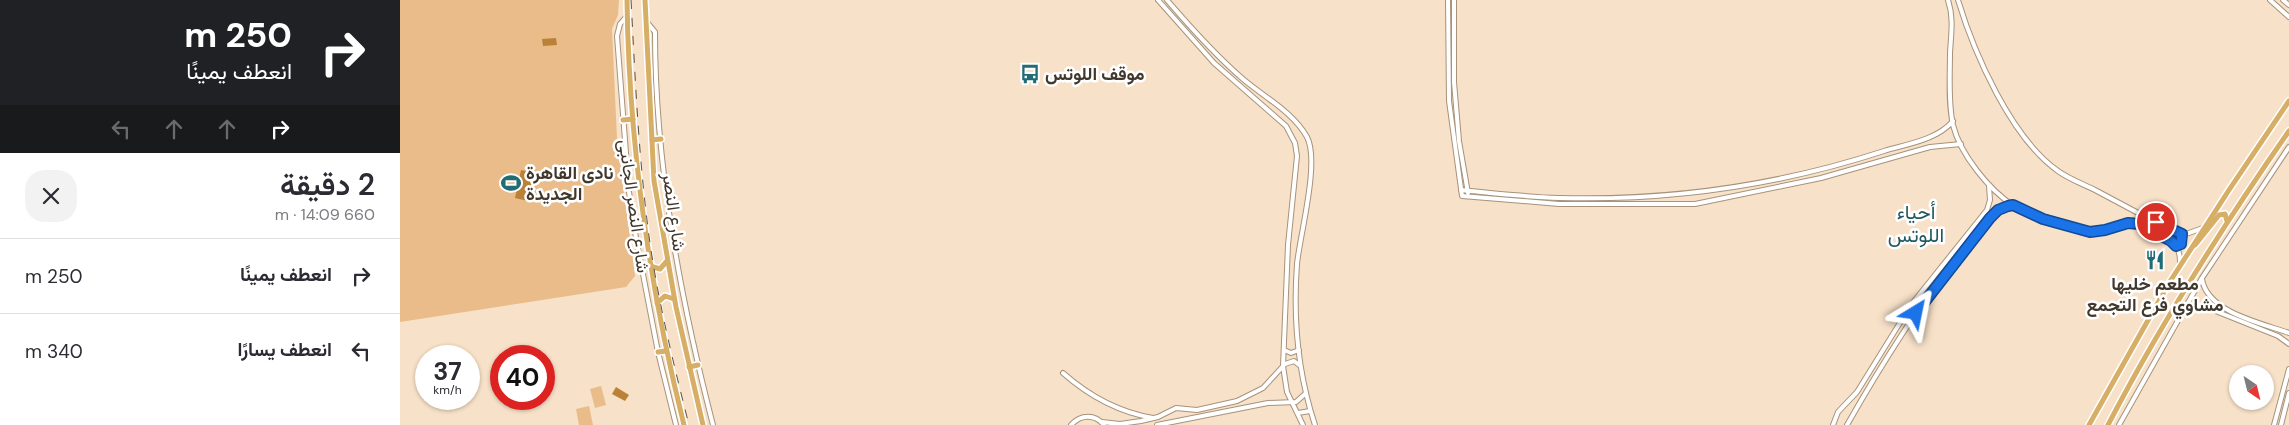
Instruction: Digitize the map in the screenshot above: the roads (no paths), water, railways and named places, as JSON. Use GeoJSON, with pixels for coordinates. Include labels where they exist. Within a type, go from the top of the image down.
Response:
{"type":"FeatureCollection","features":[{"type":"Feature","properties":{"kind":"main road","name":"شارع النصر"},"geometry":{"type":"LineString","coordinates":[[627,0],[632,119],[650,266],[666,351],[684,425]]}},
{"type":"Feature","properties":{"kind":"main road","name":"شارع النصر"},"geometry":{"type":"LineString","coordinates":[[645,0],[654,181],[674,300],[688,367],[703,425]]}},
{"type":"Feature","properties":{"kind":"main road"},"geometry":{"type":"LineString","coordinates":[[2089,425],[2180,265],[2289,101]]}},
{"type":"Feature","properties":{"kind":"main road"},"geometry":{"type":"LineString","coordinates":[[623,120],[632,119]]}},
{"type":"Feature","properties":{"kind":"main road"},"geometry":{"type":"LineString","coordinates":[[2108,425],[2174,307],[2227,221],[2289,131]]}},
{"type":"Feature","properties":{"kind":"main road"},"geometry":{"type":"LineString","coordinates":[[652,140],[661,139]]}},
{"type":"Feature","properties":{"kind":"main road"},"geometry":{"type":"LineString","coordinates":[[2193,246],[2200,241],[2219,215],[2226,215],[2227,221]]}},
{"type":"Feature","properties":{"kind":"main road"},"geometry":{"type":"LineString","coordinates":[[650,266],[660,269],[667,262]]}},
{"type":"Feature","properties":{"kind":"main road"},"geometry":{"type":"LineString","coordinates":[[657,304],[664,296],[671,297],[674,300]]}},
{"type":"Feature","properties":{"kind":"main road"},"geometry":{"type":"LineString","coordinates":[[658,352],[666,351]]}},
{"type":"Feature","properties":{"kind":"main road"},"geometry":{"type":"LineString","coordinates":[[688,367],[698,364]]}},
{"type":"Feature","properties":{"kind":"street"},"geometry":{"type":"LineString","coordinates":[[1158,0],[1208,57],[1289,129],[1297,151],[1288,245],[1283,366],[1285,383],[1303,425]]}},
{"type":"Feature","properties":{"kind":"street"},"geometry":{"type":"LineString","coordinates":[[1167,0],[1216,54],[1296,122],[1308,139],[1311,151],[1311,166],[1297,264],[1297,333],[1300,367],[1315,425]]}},
{"type":"Feature","properties":{"kind":"street"},"geometry":{"type":"LineString","coordinates":[[1448,0],[1449,101],[1462,196],[1559,204],[1695,204],[1821,178],[1930,147],[1961,144]]}},
{"type":"Feature","properties":{"kind":"street"},"geometry":{"type":"LineString","coordinates":[[1454,0],[1454,82],[1459,141],[1469,197]]}},
{"type":"Feature","properties":{"kind":"street"},"geometry":{"type":"LineString","coordinates":[[1948,0],[1952,23],[1950,82],[1953,122],[1961,144],[1988,184],[2013,205],[2037,217],[2083,231],[2100,231],[2128,223],[2139,224],[2171,241],[2176,246],[2180,265]]}},
{"type":"Feature","properties":{"kind":"street"},"geometry":{"type":"LineString","coordinates":[[1958,0],[1972,43],[2014,124],[2034,150],[2059,172],[2172,231],[2182,234],[2194,232],[2205,226]]}},
{"type":"Feature","properties":{"kind":"street"},"geometry":{"type":"LineString","coordinates":[[2270,0],[2289,18]]}},
{"type":"Feature","properties":{"kind":"street"},"geometry":{"type":"LineString","coordinates":[[2283,0],[2289,5]]}},
{"type":"Feature","properties":{"kind":"street","name":"شارع النصر الجانبى"},"geometry":{"type":"LineString","coordinates":[[627,16],[620,24],[617,36],[623,120],[636,238],[658,352],[676,425]]}},
{"type":"Feature","properties":{"kind":"street","name":"شارع النصر الجانبى"},"geometry":{"type":"LineString","coordinates":[[646,21],[655,32],[661,139],[676,255],[698,364],[713,425]]}},
{"type":"Feature","properties":{"kind":"street"},"geometry":{"type":"LineString","coordinates":[[1267,110],[1272,103]]}},
{"type":"Feature","properties":{"kind":"street"},"geometry":{"type":"LineString","coordinates":[[1460,190],[1560,198],[1632,198],[1690,193],[1754,183],[1872,155],[1936,135],[1953,122]]}},
{"type":"Feature","properties":{"kind":"street"},"geometry":{"type":"LineString","coordinates":[[2119,425],[2202,278],[2289,147]]}},
{"type":"Feature","properties":{"kind":"street"},"geometry":{"type":"LineString","coordinates":[[1833,425],[1841,408],[1851,398],[1911,305],[1987,210],[1991,194],[1988,184]]}},
{"type":"Feature","properties":{"kind":"street"},"geometry":{"type":"LineString","coordinates":[[1559,204],[1560,198]]}},
{"type":"Feature","properties":{"kind":"street"},"geometry":{"type":"LineString","coordinates":[[1847,425],[1911,322],[1958,256],[1993,214],[2013,205]]}},
{"type":"Feature","properties":{"kind":"street"},"geometry":{"type":"LineString","coordinates":[[2176,246],[2182,241],[2182,234]]}},
{"type":"Feature","properties":{"kind":"street"},"geometry":{"type":"LineString","coordinates":[[2202,278],[2208,295],[2217,304],[2243,317],[2289,333]]}},
{"type":"Feature","properties":{"kind":"street"},"geometry":{"type":"LineString","coordinates":[[2214,310],[2217,304]]}},
{"type":"Feature","properties":{"kind":"street"},"geometry":{"type":"LineString","coordinates":[[2183,310],[2202,307],[2214,310],[2278,336],[2289,344]]}},
{"type":"Feature","properties":{"kind":"street"},"geometry":{"type":"LineString","coordinates":[[1284,350],[1292,353],[1299,350]]}},
{"type":"Feature","properties":{"kind":"street"},"geometry":{"type":"LineString","coordinates":[[1071,425],[1079,418],[1086,416],[1095,417],[1103,423],[1120,424],[1155,418],[1176,408],[1197,410],[1246,398],[1262,388],[1288,362],[1294,361],[1300,367]]}},
{"type":"Feature","properties":{"kind":"street"},"geometry":{"type":"LineString","coordinates":[[2274,425],[2289,369]]}},
{"type":"Feature","properties":{"kind":"street"},"geometry":{"type":"LineString","coordinates":[[1063,373],[1085,391],[1110,405],[1127,412],[1155,418]]}},
{"type":"Feature","properties":{"kind":"street"},"geometry":{"type":"LineString","coordinates":[[1157,425],[1268,403],[1292,402],[1299,400],[1306,392]]}},
{"type":"Feature","properties":{"kind":"street"},"geometry":{"type":"LineString","coordinates":[[2281,425],[2289,393]]}},
{"type":"Feature","properties":{"kind":"street"},"geometry":{"type":"LineString","coordinates":[[1851,398],[1856,403],[1856,408]]}},
{"type":"Feature","properties":{"kind":"street"},"geometry":{"type":"LineString","coordinates":[[1298,414],[1310,410]]}},
{"type":"Feature","properties":{"kind":"railway"},"geometry":{"type":"LineString","coordinates":[[631,0],[639,138],[650,246],[676,374],[689,425]]}},
{"type":"Feature","properties":{"kind":"place","name":"موقف اللوتس"},"geometry":{"type":"Point","coordinates":[1030,74]}},
{"type":"Feature","properties":{"kind":"place","name":"نادى القاهرة الجديدة"},"geometry":{"type":"Point","coordinates":[511,183]}},
{"type":"Feature","properties":{"kind":"place","name":"مطعم خليها مشاوي فرع التجمع"},"geometry":{"type":"Point","coordinates":[2155,260]}},
{"type":"Feature","properties":{"kind":"district","name":"أحياء اللوتس"},"geometry":{"type":"Point","coordinates":[1916,224]}}]}
